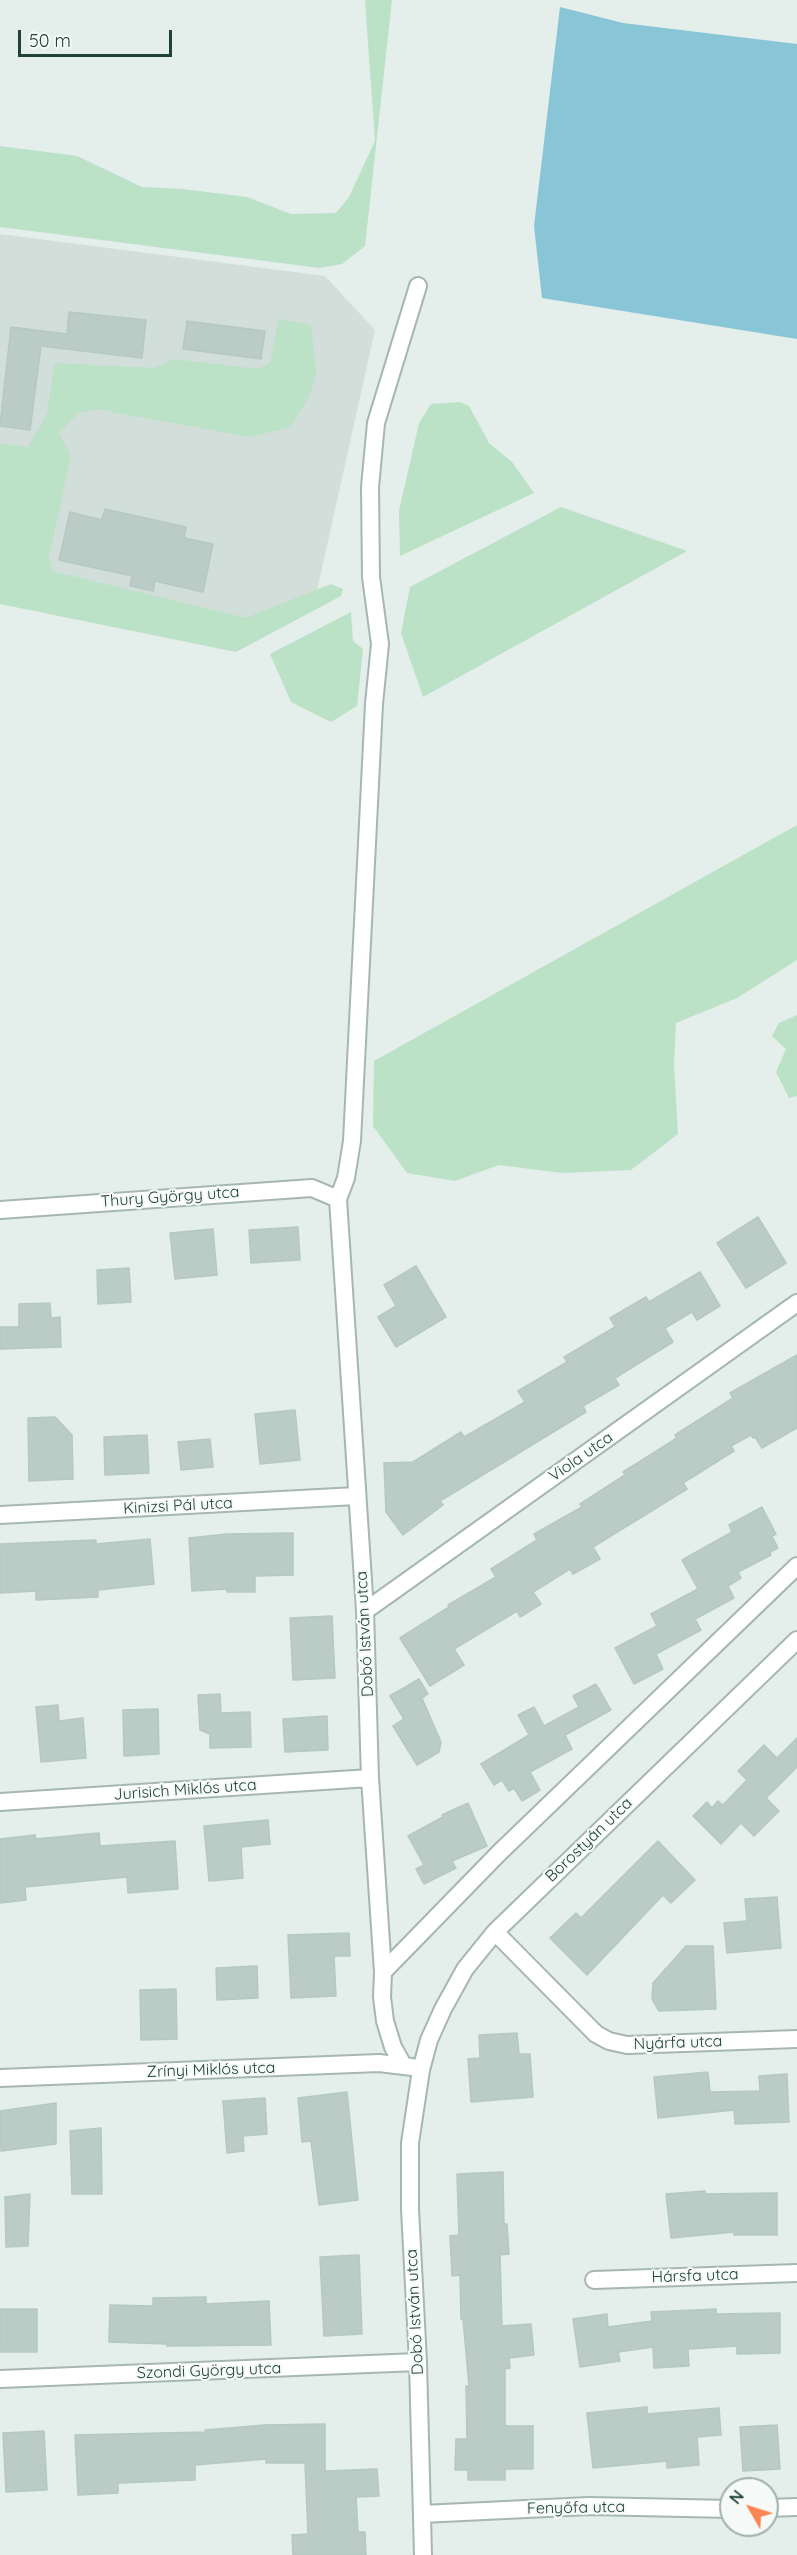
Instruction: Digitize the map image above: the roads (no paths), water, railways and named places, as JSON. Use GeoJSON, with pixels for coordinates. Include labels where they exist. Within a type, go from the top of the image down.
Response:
{"type":"FeatureCollection","features":[{"type":"Feature","properties":{"kind":"street","name":"Dobó István utca"},"geometry":{"type":"LineString","coordinates":[[403,2064],[393,2047],[385,2021],[370,1778],[365,1611],[339,1199],[352,1141],[374,704],[380,644],[371,577],[370,487],[376,423],[418,286]]}},
{"type":"Feature","properties":{"kind":"street","name":"Thury György utca"},"geometry":{"type":"LineString","coordinates":[[0,1210],[312,1188],[339,1199]]}},
{"type":"Feature","properties":{"kind":"street","name":"Viola utca"},"geometry":{"type":"LineString","coordinates":[[365,1611],[797,1303]]}},
{"type":"Feature","properties":{"kind":"street","name":"Kinizsi Pál utca"},"geometry":{"type":"LineString","coordinates":[[0,1515],[356,1496]]}},
{"type":"Feature","properties":{"kind":"street"},"geometry":{"type":"LineString","coordinates":[[383,1972],[499,1853],[797,1566]]}},
{"type":"Feature","properties":{"kind":"street","name":"Borostyán utca"},"geometry":{"type":"LineString","coordinates":[[421,2070],[429,2040],[443,2009],[465,1969],[495,1932],[797,1640]]}},
{"type":"Feature","properties":{"kind":"street","name":"Jurisich Miklós utca"},"geometry":{"type":"LineString","coordinates":[[0,1802],[370,1778]]}},
{"type":"Feature","properties":{"kind":"street","name":"Nyárfa utca"},"geometry":{"type":"LineString","coordinates":[[495,1932],[596,2034],[609,2041],[627,2045],[797,2039]]}},
{"type":"Feature","properties":{"kind":"street","name":"Zrínyi Miklós utca"},"geometry":{"type":"LineString","coordinates":[[0,2078],[379,2063],[403,2064],[421,2070]]}},
{"type":"Feature","properties":{"kind":"street","name":"Dobó István utca"},"geometry":{"type":"LineString","coordinates":[[421,2070],[410,2144],[410,2209],[418,2362],[423,2555]]}},
{"type":"Feature","properties":{"kind":"street","name":"Hársfa utca"},"geometry":{"type":"LineString","coordinates":[[594,2280],[797,2273]]}},
{"type":"Feature","properties":{"kind":"street","name":"Szondi György utca"},"geometry":{"type":"LineString","coordinates":[[0,2379],[418,2362]]}},
{"type":"Feature","properties":{"kind":"street","name":"Fenyőfa utca"},"geometry":{"type":"LineString","coordinates":[[422,2514],[589,2506],[719,2509]]}},
{"type":"Feature","properties":{"kind":"street"},"geometry":{"type":"LineString","coordinates":[[779,2508],[797,2507]]}},
{"type":"Feature","properties":{"kind":"water"},"geometry":{"type":"Polygon","coordinates":[[[560,7],[623,23],[797,44],[797,339],[542,298],[534,226],[560,7]]]}}]}
